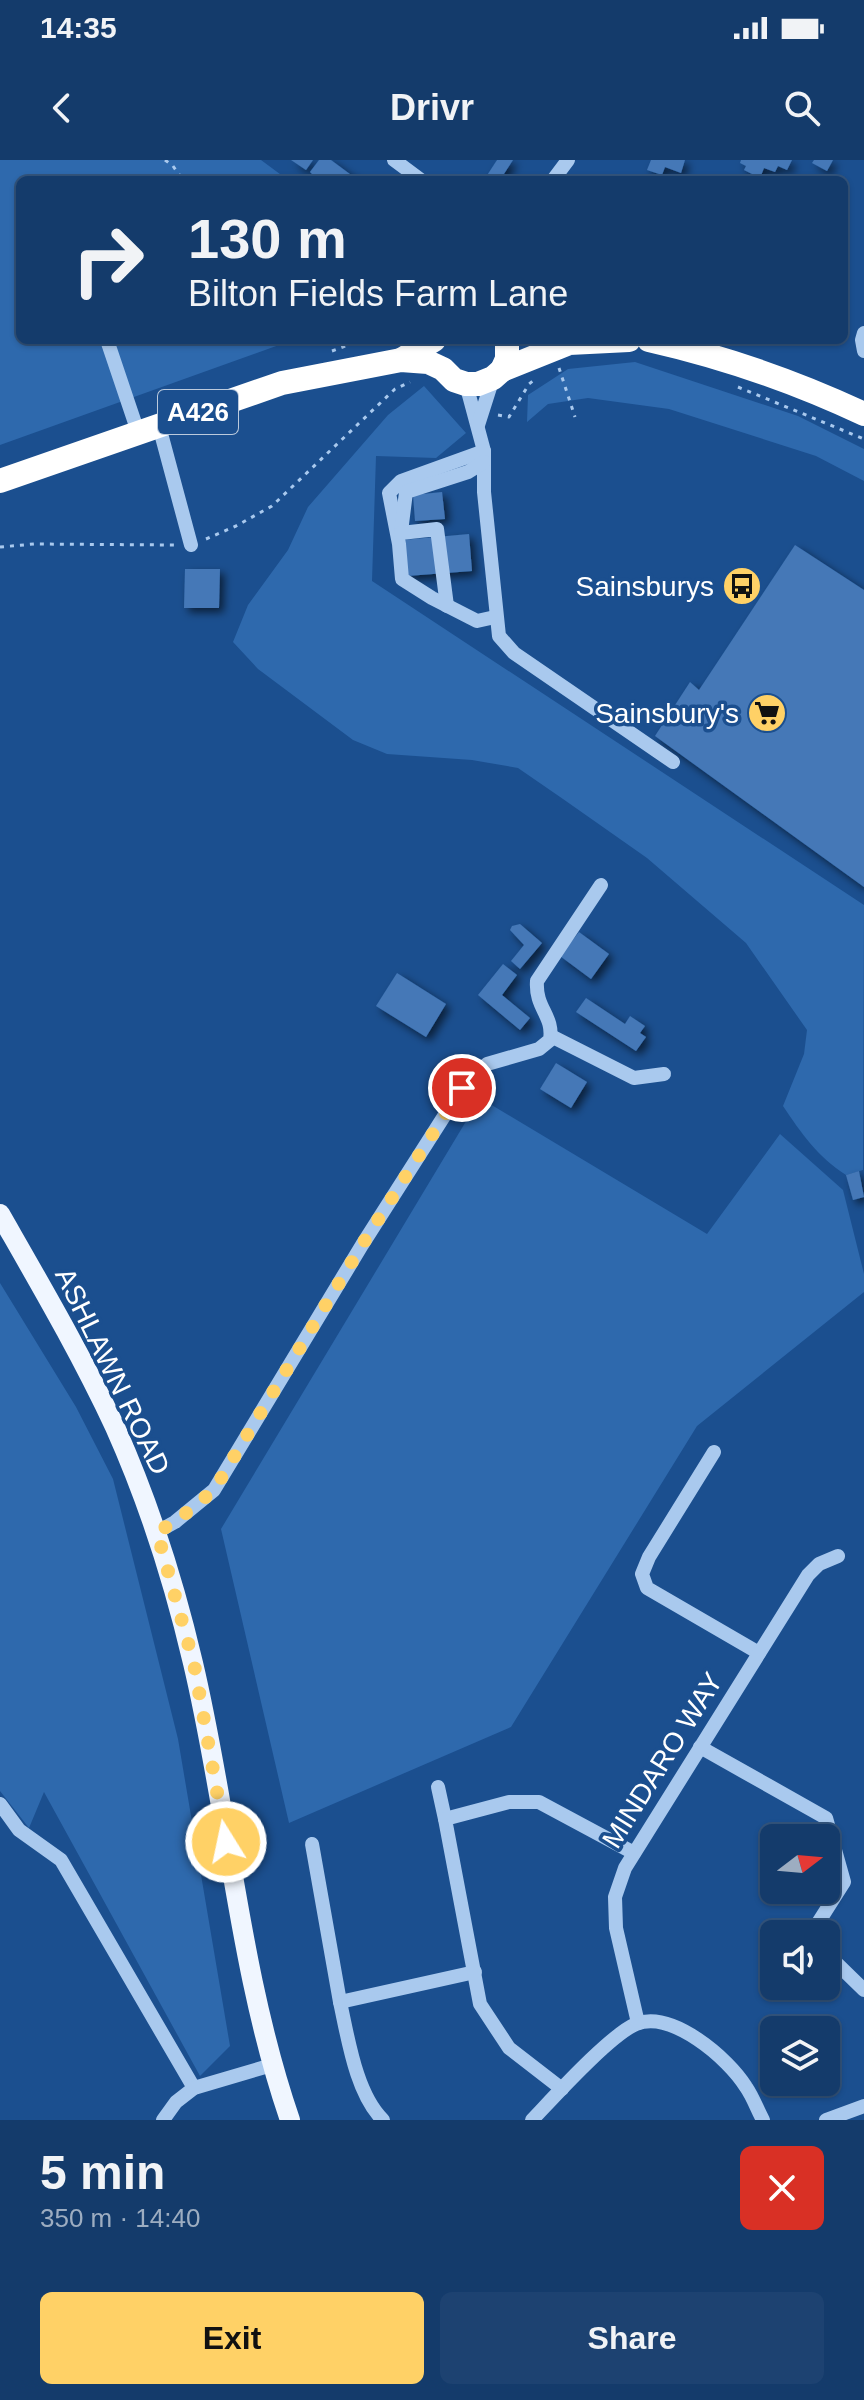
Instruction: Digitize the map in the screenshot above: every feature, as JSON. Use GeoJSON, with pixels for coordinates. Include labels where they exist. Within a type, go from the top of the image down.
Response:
{"type":"FeatureCollection","features":[{"type":"Feature","properties":{"kind":"highway","name":"A426"},"geometry":{"type":"LineString","coordinates":[[401,360],[429,344]]}},
{"type":"Feature","properties":{"kind":"highway","name":"A426"},"geometry":{"type":"LineString","coordinates":[[432,373],[438,358],[436,344]]}},
{"type":"Feature","properties":{"kind":"highway"},"geometry":{"type":"LineString","coordinates":[[497,374],[507,359],[507,344]]}},
{"type":"Feature","properties":{"kind":"highway"},"geometry":{"type":"LineString","coordinates":[[466,384],[478,384],[567,344]]}},
{"type":"Feature","properties":{"kind":"highway"},"geometry":{"type":"LineString","coordinates":[[665,344],[745,364],[864,412]]}},
{"type":"Feature","properties":{"kind":"highway","name":"A426"},"geometry":{"type":"LineString","coordinates":[[0,481],[282,383],[401,360],[428,362],[432,373]]}},
{"type":"Feature","properties":{"kind":"highway","name":"A426"},"geometry":{"type":"LineString","coordinates":[[432,373],[466,384]]}},
{"type":"Feature","properties":{"kind":"main road","name":"ASHLAWN ROAD"},"geometry":{"type":"LineString","coordinates":[[0,1214],[75,1346],[116,1429],[157,1532],[194,1664],[254,1990],[272,2065],[290,2120]]}},
{"type":"Feature","properties":{"kind":"street"},"geometry":{"type":"LineString","coordinates":[[394,160],[416,176]]}},
{"type":"Feature","properties":{"kind":"street"},"geometry":{"type":"LineString","coordinates":[[864,333],[864,351]]}},
{"type":"Feature","properties":{"kind":"street"},"geometry":{"type":"LineString","coordinates":[[109,344],[149,429],[191,545]]}},
{"type":"Feature","properties":{"kind":"street"},"geometry":{"type":"LineString","coordinates":[[478,426],[497,374]]}},
{"type":"Feature","properties":{"kind":"street"},"geometry":{"type":"LineString","coordinates":[[466,384],[484,456],[495,617],[499,636],[514,653],[673,762]]}},
{"type":"Feature","properties":{"kind":"street"},"geometry":{"type":"LineString","coordinates":[[484,456],[401,481],[389,493],[400,539],[402,579],[477,621],[495,617]]}},
{"type":"Feature","properties":{"kind":"street"},"geometry":{"type":"LineString","coordinates":[[400,539],[437,529],[447,606]]}},
{"type":"Feature","properties":{"kind":"street"},"geometry":{"type":"LineString","coordinates":[[157,1532],[175,1522],[214,1490],[362,1245],[462,1088],[487,1064],[539,1049],[550,1040],[552,1028],[536,997],[537,981],[601,885]]}},
{"type":"Feature","properties":{"kind":"street"},"geometry":{"type":"LineString","coordinates":[[551,1036],[634,1078],[664,1074]]}},
{"type":"Feature","properties":{"kind":"street"},"geometry":{"type":"LineString","coordinates":[[714,1452],[649,1557],[642,1574],[647,1588],[759,1653]]}},
{"type":"Feature","properties":{"kind":"street","name":"MINDARO WAY"},"geometry":{"type":"LineString","coordinates":[[638,2023],[616,1928],[615,1897],[625,1868],[808,1575],[819,1564],[838,1556]]}},
{"type":"Feature","properties":{"kind":"street"},"geometry":{"type":"LineString","coordinates":[[700,1747],[826,1818],[844,1882],[820,1920]]}},
{"type":"Feature","properties":{"kind":"street"},"geometry":{"type":"LineString","coordinates":[[438,1787],[480,2004],[509,2048],[562,2089]]}},
{"type":"Feature","properties":{"kind":"street"},"geometry":{"type":"LineString","coordinates":[[445,1819],[509,1802],[539,1802],[634,1853]]}},
{"type":"Feature","properties":{"kind":"street"},"geometry":{"type":"LineString","coordinates":[[0,1804],[19,1830],[61,1860],[194,2088]]}},
{"type":"Feature","properties":{"kind":"street"},"geometry":{"type":"LineString","coordinates":[[312,1844],[353,2060],[367,2097],[383,2120]]}},
{"type":"Feature","properties":{"kind":"street"},"geometry":{"type":"LineString","coordinates":[[840,1967],[864,1990]]}},
{"type":"Feature","properties":{"kind":"street"},"geometry":{"type":"LineString","coordinates":[[340,2002],[475,1972]]}},
{"type":"Feature","properties":{"kind":"street"},"geometry":{"type":"LineString","coordinates":[[532,2120],[625,2030],[649,2021],[665,2022],[684,2030],[712,2050],[746,2085],[763,2120]]}},
{"type":"Feature","properties":{"kind":"street"},"geometry":{"type":"LineString","coordinates":[[163,2120],[176,2102],[194,2088],[272,2065]]}},
{"type":"Feature","properties":{"kind":"street"},"geometry":{"type":"LineString","coordinates":[[826,2120],[864,2106]]}},
{"type":"Feature","properties":{"kind":"path"},"geometry":{"type":"LineString","coordinates":[[165,160],[180,176]]}},
{"type":"Feature","properties":{"kind":"path"},"geometry":{"type":"LineString","coordinates":[[551,369],[558,364],[575,417]]}},
{"type":"Feature","properties":{"kind":"path"},"geometry":{"type":"LineString","coordinates":[[0,547],[34,544],[191,545],[236,526],[272,506],[395,389],[432,373]]}},
{"type":"Feature","properties":{"kind":"path"},"geometry":{"type":"LineString","coordinates":[[483,411],[509,417],[529,384],[536,379]]}},
{"type":"Feature","properties":{"kind":"path"},"geometry":{"type":"LineString","coordinates":[[726,383],[864,439]]}},
{"type":"Feature","properties":{"kind":"shaded area"},"geometry":{"type":"Polygon","coordinates":[[[0,160],[261,160],[283,176],[16,176],[16,344],[282,344],[0,445],[0,160]]]}},
{"type":"Feature","properties":{"kind":"shaded area"},"geometry":{"type":"Polygon","coordinates":[[[635,362],[798,416],[864,449],[864,481],[816,456],[669,409],[588,398],[548,404],[527,422],[528,395],[568,369],[635,362]]]}},
{"type":"Feature","properties":{"kind":"shaded area"},"geometry":{"type":"Polygon","coordinates":[[[424,386],[466,433],[436,458],[376,456],[372,581],[864,905],[863,1170],[846,1175],[836,1168],[811,1144],[783,1106],[804,1054],[807,1030],[746,943],[647,858],[518,768],[472,760],[387,754],[353,740],[258,669],[233,642],[248,605],[288,550],[308,507],[388,415],[424,386]]]}},
{"type":"Feature","properties":{"kind":"shaded area"},"geometry":{"type":"Polygon","coordinates":[[[480,1098],[707,1234],[780,1134],[843,1190],[864,1274],[864,1292],[697,1426],[511,1727],[289,1823],[221,1529],[480,1098]]]}},
{"type":"Feature","properties":{"kind":"shaded area"},"geometry":{"type":"Polygon","coordinates":[[[0,1283],[76,1407],[113,1479],[178,1739],[230,2046],[200,2076],[44,1792],[29,1828],[0,1791],[0,1283]]]}},
{"type":"Feature","properties":{"kind":"building"},"geometry":{"type":"Polygon","coordinates":[[[291,160],[313,160],[306,170],[291,160]]]}},
{"type":"Feature","properties":{"kind":"building"},"geometry":{"type":"Polygon","coordinates":[[[319,160],[331,160],[353,176],[314,176],[310,172],[319,160]]]}},
{"type":"Feature","properties":{"kind":"building"},"geometry":{"type":"Polygon","coordinates":[[[497,160],[513,160],[503,176],[487,176],[497,160]]]}},
{"type":"Feature","properties":{"kind":"building"},"geometry":{"type":"Polygon","coordinates":[[[651,160],[685,160],[681,173],[665,167],[662,175],[647,170],[651,160]]]}},
{"type":"Feature","properties":{"kind":"building"},"geometry":{"type":"Polygon","coordinates":[[[741,160],[792,160],[787,170],[778,166],[775,172],[764,168],[761,176],[744,170],[746,166],[740,163],[741,160]]]}},
{"type":"Feature","properties":{"kind":"building"},"geometry":{"type":"Polygon","coordinates":[[[814,160],[833,160],[827,171],[812,163],[814,160]]]}},
{"type":"Feature","properties":{"kind":"building"},"geometry":{"type":"Polygon","coordinates":[[[442,492],[445,519],[415,521],[413,495],[442,492]]]}},
{"type":"Feature","properties":{"kind":"building"},"geometry":{"type":"Polygon","coordinates":[[[469,534],[472,571],[407,576],[403,540],[469,534]]]}},
{"type":"Feature","properties":{"kind":"building","name":"Sainsbury's"},"geometry":{"type":"Polygon","coordinates":[[[795,545],[864,590],[864,887],[655,736],[690,682],[699,690],[795,545]]]}},
{"type":"Feature","properties":{"kind":"building"},"geometry":{"type":"Polygon","coordinates":[[[185,569],[220,569],[219,608],[184,608],[185,569]]]}},
{"type":"Feature","properties":{"kind":"building"},"geometry":{"type":"Polygon","coordinates":[[[520,924],[542,943],[520,969],[511,961],[524,945],[510,930],[512,926],[520,924]]]}},
{"type":"Feature","properties":{"kind":"building"},"geometry":{"type":"Polygon","coordinates":[[[579,932],[609,954],[591,979],[560,956],[579,932]]]}},
{"type":"Feature","properties":{"kind":"building"},"geometry":{"type":"Polygon","coordinates":[[[503,964],[517,975],[502,995],[530,1018],[520,1030],[478,995],[503,964]]]}},
{"type":"Feature","properties":{"kind":"building"},"geometry":{"type":"Polygon","coordinates":[[[397,973],[446,1004],[426,1037],[376,1006],[397,973]]]}},
{"type":"Feature","properties":{"kind":"building"},"geometry":{"type":"Polygon","coordinates":[[[586,998],[625,1024],[630,1016],[645,1026],[640,1033],[646,1037],[636,1051],[576,1012],[586,998]]]}},
{"type":"Feature","properties":{"kind":"building"},"geometry":{"type":"Polygon","coordinates":[[[556,1063],[587,1082],[571,1108],[540,1089],[556,1063]]]}},
{"type":"Feature","properties":{"kind":"building"},"geometry":{"type":"Polygon","coordinates":[[[859,1171],[864,1197],[853,1200],[846,1175],[859,1171]]]}},
{"type":"Feature","properties":{"kind":"place","name":"Sainsburys"},"geometry":{"type":"Point","coordinates":[742,586]}},
{"type":"Feature","properties":{"kind":"place","name":"Sainsbury's"},"geometry":{"type":"Point","coordinates":[767,713]}},
{"type":"Feature","properties":{"kind":"route"},"geometry":{"type":"LineString","coordinates":[[226,1842],[194,1664],[157,1532],[175,1522],[214,1490],[362,1245],[462,1088]]}}]}
